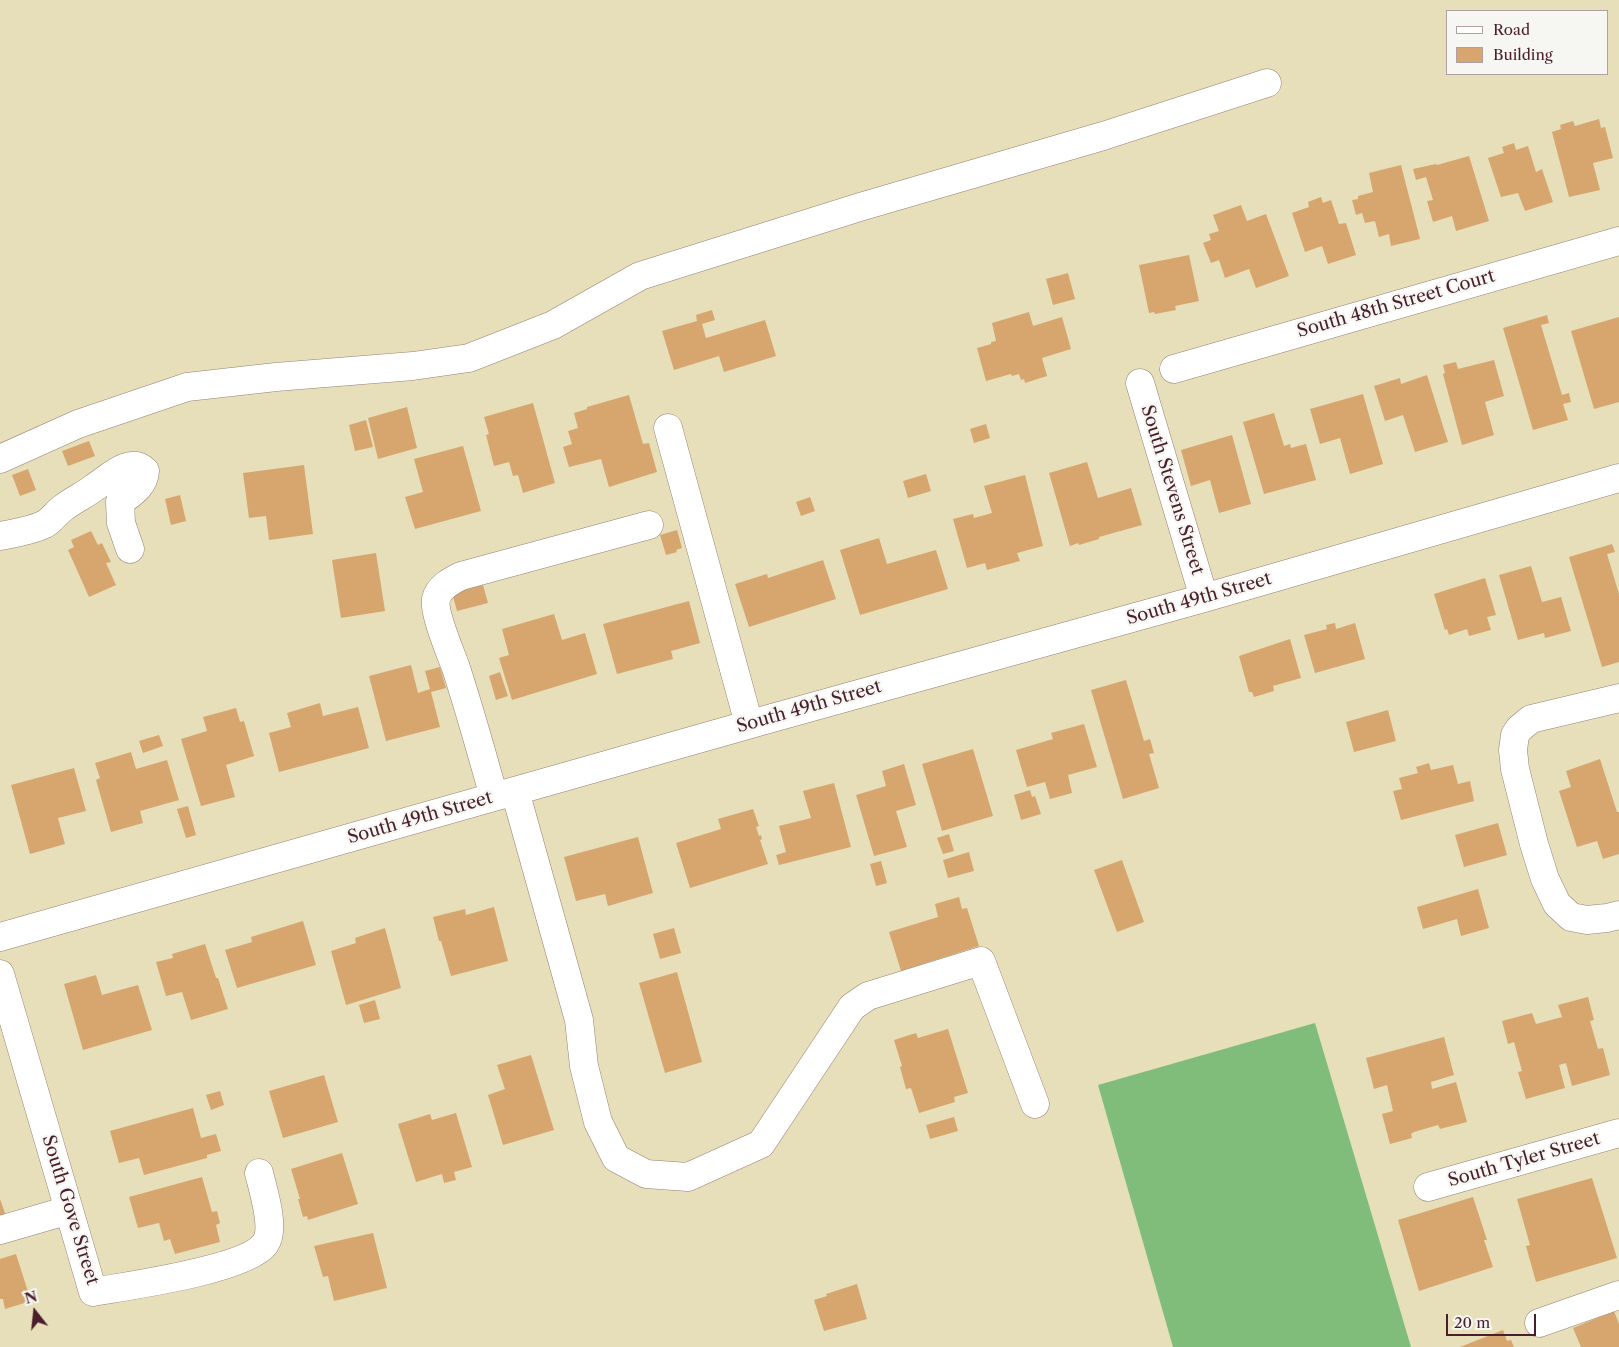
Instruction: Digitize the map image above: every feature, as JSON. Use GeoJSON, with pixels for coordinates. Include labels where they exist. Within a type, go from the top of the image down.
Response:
{"type":"FeatureCollection","features":[{"type":"Feature","properties":{"kind":"street"},"geometry":{"type":"LineString","coordinates":[[0,459],[78,424],[187,387],[276,377],[413,366],[469,358],[553,325],[640,276],[860,207],[1103,136],[1267,83]]}},
{"type":"Feature","properties":{"kind":"street","name":"South 48th Street Court"},"geometry":{"type":"LineString","coordinates":[[1174,368],[1619,241]]}},
{"type":"Feature","properties":{"kind":"street","name":"South Stevens Street"},"geometry":{"type":"LineString","coordinates":[[1140,382],[1204,598]]}},
{"type":"Feature","properties":{"kind":"street"},"geometry":{"type":"LineString","coordinates":[[668,428],[749,724]]}},
{"type":"Feature","properties":{"kind":"street"},"geometry":{"type":"LineString","coordinates":[[0,536],[34,529],[47,522],[61,509],[112,474],[122,468],[133,465],[141,466],[146,471],[144,480],[135,491],[120,502],[121,523],[130,549]]}},
{"type":"Feature","properties":{"kind":"street","name":"South 49th Street"},"geometry":{"type":"LineString","coordinates":[[0,937],[749,724],[1204,598],[1619,478]]}},
{"type":"Feature","properties":{"kind":"street"},"geometry":{"type":"LineString","coordinates":[[649,525],[461,576],[448,582],[436,599],[437,610],[456,669],[504,794],[579,1020],[584,1066],[598,1122],[616,1158],[646,1174],[688,1177],[761,1144],[852,1007],[868,996],[981,960],[1035,1104]]}},
{"type":"Feature","properties":{"kind":"street"},"geometry":{"type":"LineString","coordinates":[[1619,698],[1531,719],[1515,735],[1513,750],[1515,769],[1545,879],[1557,904],[1571,917],[1587,920],[1607,918],[1619,914]]}},
{"type":"Feature","properties":{"kind":"street","name":"South Gove Street"},"geometry":{"type":"LineString","coordinates":[[0,974],[93,1292],[157,1282],[216,1268],[251,1254],[265,1244],[270,1231],[266,1200],[259,1173]]}},
{"type":"Feature","properties":{"kind":"street","name":"South Tyler Street"},"geometry":{"type":"LineString","coordinates":[[1428,1187],[1619,1133]]}},
{"type":"Feature","properties":{"kind":"street"},"geometry":{"type":"LineString","coordinates":[[0,1230],[69,1210]]}},
{"type":"Feature","properties":{"kind":"street"},"geometry":{"type":"LineString","coordinates":[[1539,1323],[1619,1295]]}},
{"type":"Feature","properties":{"kind":"green space"},"geometry":{"type":"Polygon","coordinates":[[[1315,1023],[1411,1347],[1173,1347],[1098,1085],[1315,1023]]]}},
{"type":"Feature","properties":{"kind":"building"},"geometry":{"type":"Polygon","coordinates":[[[1599,119],[1601,128],[1605,127],[1613,158],[1593,163],[1600,190],[1569,197],[1552,132],[1561,129],[1560,125],[1573,121],[1575,126],[1599,119]]]}},
{"type":"Feature","properties":{"kind":"building"},"geometry":{"type":"Polygon","coordinates":[[[1514,143],[1516,150],[1528,146],[1536,172],[1542,169],[1553,202],[1525,211],[1518,193],[1501,197],[1488,158],[1504,153],[1502,147],[1514,143]]]}},
{"type":"Feature","properties":{"kind":"building"},"geometry":{"type":"Polygon","coordinates":[[[1469,156],[1489,221],[1456,231],[1452,216],[1433,222],[1427,201],[1433,200],[1426,177],[1416,180],[1413,169],[1437,165],[1469,156]]]}},
{"type":"Feature","properties":{"kind":"building"},"geometry":{"type":"Polygon","coordinates":[[[1401,165],[1420,239],[1391,246],[1389,234],[1379,237],[1375,221],[1365,223],[1362,213],[1356,215],[1352,200],[1358,199],[1358,196],[1373,192],[1369,173],[1401,165]]]}},
{"type":"Feature","properties":{"kind":"building"},"geometry":{"type":"Polygon","coordinates":[[[1321,197],[1323,203],[1331,200],[1339,224],[1346,223],[1356,255],[1328,264],[1322,246],[1305,252],[1292,213],[1309,207],[1308,202],[1321,197]]]}},
{"type":"Feature","properties":{"kind":"building"},"geometry":{"type":"Polygon","coordinates":[[[1241,205],[1247,221],[1266,214],[1289,276],[1256,288],[1249,269],[1225,278],[1219,260],[1211,263],[1203,243],[1211,240],[1209,234],[1219,231],[1213,215],[1241,205]]]}},
{"type":"Feature","properties":{"kind":"building"},"geometry":{"type":"Polygon","coordinates":[[[1189,255],[1199,301],[1175,306],[1176,310],[1155,314],[1154,312],[1149,313],[1139,265],[1189,255]]]}},
{"type":"Feature","properties":{"kind":"building"},"geometry":{"type":"Polygon","coordinates":[[[1068,273],[1075,299],[1053,305],[1046,279],[1068,273]]]}},
{"type":"Feature","properties":{"kind":"building"},"geometry":{"type":"Polygon","coordinates":[[[712,310],[715,320],[702,324],[706,338],[765,320],[776,356],[724,372],[719,356],[674,370],[662,331],[697,321],[696,315],[712,310]]]}},
{"type":"Feature","properties":{"kind":"building"},"geometry":{"type":"Polygon","coordinates":[[[1029,312],[1033,326],[1062,317],[1071,349],[1042,358],[1047,376],[1025,383],[1024,379],[1021,380],[1019,374],[1012,376],[1011,374],[986,381],[977,348],[996,341],[992,323],[1029,312]]]}},
{"type":"Feature","properties":{"kind":"building"},"geometry":{"type":"Polygon","coordinates":[[[1547,315],[1549,323],[1541,325],[1562,395],[1569,393],[1571,402],[1563,404],[1568,420],[1533,430],[1503,328],[1547,315]]]}},
{"type":"Feature","properties":{"kind":"building"},"geometry":{"type":"Polygon","coordinates":[[[1619,317],[1619,402],[1594,409],[1571,331],[1619,317]]]}},
{"type":"Feature","properties":{"kind":"building"},"geometry":{"type":"Polygon","coordinates":[[[1494,360],[1504,396],[1485,402],[1494,435],[1462,445],[1443,374],[1445,373],[1443,365],[1456,362],[1458,369],[1494,360]]]}},
{"type":"Feature","properties":{"kind":"building"},"geometry":{"type":"Polygon","coordinates":[[[1427,375],[1448,442],[1415,452],[1403,415],[1385,421],[1374,386],[1400,378],[1401,384],[1427,375]]]}},
{"type":"Feature","properties":{"kind":"building"},"geometry":{"type":"Polygon","coordinates":[[[1363,394],[1383,464],[1350,474],[1340,438],[1320,444],[1310,409],[1363,394]]]}},
{"type":"Feature","properties":{"kind":"building"},"geometry":{"type":"Polygon","coordinates":[[[629,395],[643,444],[649,443],[657,472],[609,487],[601,459],[569,467],[563,447],[572,444],[568,431],[578,428],[574,413],[587,409],[587,407],[629,395]]]}},
{"type":"Feature","properties":{"kind":"building"},"geometry":{"type":"Polygon","coordinates":[[[533,403],[555,483],[523,493],[518,475],[513,476],[509,462],[494,466],[486,435],[489,434],[484,417],[533,403]]]}},
{"type":"Feature","properties":{"kind":"building"},"geometry":{"type":"Polygon","coordinates":[[[407,407],[417,448],[378,459],[368,418],[407,407]]]}},
{"type":"Feature","properties":{"kind":"building"},"geometry":{"type":"Polygon","coordinates":[[[1274,413],[1284,446],[1290,444],[1291,448],[1306,444],[1316,480],[1264,494],[1243,422],[1274,413]]]}},
{"type":"Feature","properties":{"kind":"building"},"geometry":{"type":"Polygon","coordinates":[[[366,420],[373,447],[355,451],[349,425],[366,420]]]}},
{"type":"Feature","properties":{"kind":"building"},"geometry":{"type":"Polygon","coordinates":[[[986,424],[990,438],[974,443],[970,429],[986,424]]]}},
{"type":"Feature","properties":{"kind":"building"},"geometry":{"type":"Polygon","coordinates":[[[1232,435],[1251,504],[1219,513],[1210,480],[1191,486],[1181,450],[1232,435]]]}},
{"type":"Feature","properties":{"kind":"building"},"geometry":{"type":"Polygon","coordinates":[[[89,441],[95,456],[68,466],[62,451],[89,441]]]}},
{"type":"Feature","properties":{"kind":"building"},"geometry":{"type":"Polygon","coordinates":[[[463,446],[481,511],[415,529],[405,497],[423,492],[414,459],[463,446]]]}},
{"type":"Feature","properties":{"kind":"building"},"geometry":{"type":"Polygon","coordinates":[[[1087,462],[1098,498],[1131,488],[1142,525],[1099,537],[1099,539],[1079,545],[1078,543],[1070,546],[1049,473],[1087,462]]]}},
{"type":"Feature","properties":{"kind":"building"},"geometry":{"type":"Polygon","coordinates":[[[304,465],[313,534],[269,540],[266,516],[249,518],[243,473],[304,465]]]}},
{"type":"Feature","properties":{"kind":"building"},"geometry":{"type":"Polygon","coordinates":[[[28,469],[36,490],[20,496],[12,475],[28,469]]]}},
{"type":"Feature","properties":{"kind":"building"},"geometry":{"type":"Polygon","coordinates":[[[926,474],[931,491],[908,498],[903,481],[926,474]]]}},
{"type":"Feature","properties":{"kind":"building"},"geometry":{"type":"Polygon","coordinates":[[[1025,475],[1043,546],[1017,553],[1020,561],[987,570],[985,563],[967,568],[953,519],[973,514],[974,518],[992,513],[984,486],[1025,475]]]}},
{"type":"Feature","properties":{"kind":"building"},"geometry":{"type":"Polygon","coordinates":[[[180,495],[186,521],[171,525],[165,499],[180,495]]]}},
{"type":"Feature","properties":{"kind":"building"},"geometry":{"type":"Polygon","coordinates":[[[810,497],[815,511],[801,516],[796,502],[810,497]]]}},
{"type":"Feature","properties":{"kind":"building"},"geometry":{"type":"Polygon","coordinates":[[[677,530],[682,548],[676,550],[677,552],[666,555],[660,535],[677,530]]]}},
{"type":"Feature","properties":{"kind":"building"},"geometry":{"type":"Polygon","coordinates":[[[91,531],[98,545],[102,543],[111,562],[106,563],[116,585],[89,597],[68,550],[74,547],[71,540],[91,531]]]}},
{"type":"Feature","properties":{"kind":"building"},"geometry":{"type":"Polygon","coordinates":[[[879,538],[887,564],[936,550],[948,589],[860,615],[840,550],[879,538]]]}},
{"type":"Feature","properties":{"kind":"building"},"geometry":{"type":"Polygon","coordinates":[[[1612,544],[1615,552],[1607,554],[1619,594],[1619,662],[1602,667],[1569,557],[1612,544]]]}},
{"type":"Feature","properties":{"kind":"building"},"geometry":{"type":"Polygon","coordinates":[[[376,553],[385,611],[341,618],[332,560],[376,553]]]}},
{"type":"Feature","properties":{"kind":"building"},"geometry":{"type":"Polygon","coordinates":[[[823,560],[836,599],[749,627],[735,584],[767,574],[768,578],[823,560]]]}},
{"type":"Feature","properties":{"kind":"building"},"geometry":{"type":"Polygon","coordinates":[[[1531,566],[1542,602],[1561,597],[1571,631],[1545,638],[1544,633],[1518,640],[1499,575],[1531,566]]]}},
{"type":"Feature","properties":{"kind":"building"},"geometry":{"type":"Polygon","coordinates":[[[1485,578],[1496,615],[1487,617],[1491,630],[1469,636],[1467,629],[1449,635],[1447,629],[1445,630],[1434,594],[1485,578]]]}},
{"type":"Feature","properties":{"kind":"building"},"geometry":{"type":"Polygon","coordinates":[[[483,585],[488,603],[457,611],[452,593],[483,585]]]}},
{"type":"Feature","properties":{"kind":"building"},"geometry":{"type":"Polygon","coordinates":[[[689,601],[700,643],[671,651],[673,659],[617,674],[603,624],[689,601]]]}},
{"type":"Feature","properties":{"kind":"building"},"geometry":{"type":"Polygon","coordinates":[[[554,614],[562,640],[585,633],[597,674],[512,700],[499,658],[509,655],[502,629],[554,614]]]}},
{"type":"Feature","properties":{"kind":"building"},"geometry":{"type":"Polygon","coordinates":[[[1335,623],[1336,629],[1355,623],[1365,659],[1315,673],[1304,635],[1327,629],[1326,625],[1335,623]]]}},
{"type":"Feature","properties":{"kind":"building"},"geometry":{"type":"Polygon","coordinates":[[[1290,639],[1301,678],[1273,686],[1274,691],[1254,697],[1252,692],[1249,692],[1239,656],[1290,639]]]}},
{"type":"Feature","properties":{"kind":"building"},"geometry":{"type":"Polygon","coordinates":[[[411,665],[418,693],[430,689],[425,671],[440,667],[446,688],[431,692],[440,727],[386,741],[369,676],[411,665]]]}},
{"type":"Feature","properties":{"kind":"building"},"geometry":{"type":"Polygon","coordinates":[[[500,672],[508,696],[496,700],[489,676],[500,672]]]}},
{"type":"Feature","properties":{"kind":"building"},"geometry":{"type":"Polygon","coordinates":[[[1126,680],[1144,741],[1150,739],[1154,753],[1149,754],[1159,788],[1123,799],[1091,690],[1126,680]]]}},
{"type":"Feature","properties":{"kind":"building"},"geometry":{"type":"Polygon","coordinates":[[[320,703],[323,716],[358,707],[369,748],[279,772],[269,733],[291,727],[287,713],[320,703]]]}},
{"type":"Feature","properties":{"kind":"building"},"geometry":{"type":"Polygon","coordinates":[[[236,708],[240,722],[244,721],[254,756],[226,765],[235,797],[201,806],[181,739],[207,731],[203,717],[236,708]]]}},
{"type":"Feature","properties":{"kind":"building"},"geometry":{"type":"Polygon","coordinates":[[[1388,710],[1396,741],[1354,752],[1346,722],[1388,710]]]}},
{"type":"Feature","properties":{"kind":"building"},"geometry":{"type":"Polygon","coordinates":[[[1084,724],[1097,767],[1068,775],[1072,793],[1050,799],[1045,782],[1027,787],[1016,750],[1053,739],[1051,733],[1084,724]]]}},
{"type":"Feature","properties":{"kind":"building"},"geometry":{"type":"Polygon","coordinates":[[[159,735],[163,746],[143,753],[139,741],[159,735]]]}},
{"type":"Feature","properties":{"kind":"building"},"geometry":{"type":"Polygon","coordinates":[[[973,749],[993,816],[942,831],[922,764],[973,749]]]}},
{"type":"Feature","properties":{"kind":"building"},"geometry":{"type":"Polygon","coordinates":[[[131,752],[136,769],[167,760],[179,800],[140,811],[143,823],[111,832],[96,780],[100,778],[95,763],[131,752]]]}},
{"type":"Feature","properties":{"kind":"building"},"geometry":{"type":"Polygon","coordinates":[[[1600,759],[1617,812],[1619,812],[1619,854],[1603,859],[1597,841],[1577,847],[1559,791],[1571,787],[1566,771],[1600,759]]]}},
{"type":"Feature","properties":{"kind":"building"},"geometry":{"type":"Polygon","coordinates":[[[1429,763],[1431,770],[1453,765],[1458,784],[1470,781],[1474,801],[1401,820],[1393,791],[1402,789],[1399,778],[1418,773],[1416,767],[1429,763]]]}},
{"type":"Feature","properties":{"kind":"building"},"geometry":{"type":"Polygon","coordinates":[[[904,764],[916,805],[896,811],[907,847],[874,856],[856,795],[886,786],[882,771],[904,764]]]}},
{"type":"Feature","properties":{"kind":"building"},"geometry":{"type":"Polygon","coordinates":[[[74,768],[86,811],[58,818],[65,844],[30,854],[11,785],[74,768]]]}},
{"type":"Feature","properties":{"kind":"building"},"geometry":{"type":"Polygon","coordinates":[[[834,783],[851,847],[779,865],[776,855],[786,852],[779,826],[811,818],[803,791],[834,783]]]}},
{"type":"Feature","properties":{"kind":"building"},"geometry":{"type":"Polygon","coordinates":[[[1030,790],[1032,797],[1035,796],[1041,814],[1021,820],[1014,795],[1030,790]]]}},
{"type":"Feature","properties":{"kind":"building"},"geometry":{"type":"Polygon","coordinates":[[[188,806],[196,835],[186,838],[177,809],[188,806]]]}},
{"type":"Feature","properties":{"kind":"building"},"geometry":{"type":"Polygon","coordinates":[[[753,809],[759,826],[756,827],[759,836],[761,835],[762,839],[760,840],[768,864],[690,888],[676,843],[721,829],[718,819],[753,809]]]}},
{"type":"Feature","properties":{"kind":"building"},"geometry":{"type":"Polygon","coordinates":[[[1498,823],[1507,855],[1464,867],[1455,835],[1498,823]]]}},
{"type":"Feature","properties":{"kind":"building"},"geometry":{"type":"Polygon","coordinates":[[[949,834],[954,851],[943,854],[937,838],[949,834]]]}},
{"type":"Feature","properties":{"kind":"building"},"geometry":{"type":"Polygon","coordinates":[[[638,837],[653,893],[608,906],[605,894],[576,901],[564,857],[638,837]]]}},
{"type":"Feature","properties":{"kind":"building"},"geometry":{"type":"Polygon","coordinates":[[[969,852],[974,871],[948,878],[943,860],[969,852]]]}},
{"type":"Feature","properties":{"kind":"building"},"geometry":{"type":"Polygon","coordinates":[[[1122,860],[1144,922],[1117,932],[1094,870],[1122,860]]]}},
{"type":"Feature","properties":{"kind":"building"},"geometry":{"type":"Polygon","coordinates":[[[881,861],[887,883],[876,886],[870,864],[881,861]]]}},
{"type":"Feature","properties":{"kind":"building"},"geometry":{"type":"Polygon","coordinates":[[[1478,889],[1489,928],[1461,936],[1457,919],[1423,929],[1417,907],[1478,889]]]}},
{"type":"Feature","properties":{"kind":"building"},"geometry":{"type":"Polygon","coordinates":[[[959,897],[962,909],[967,908],[979,946],[901,971],[889,932],[938,917],[935,904],[959,897]]]}},
{"type":"Feature","properties":{"kind":"building"},"geometry":{"type":"Polygon","coordinates":[[[494,907],[508,961],[451,976],[433,917],[465,909],[466,915],[494,907]]]}},
{"type":"Feature","properties":{"kind":"building"},"geometry":{"type":"Polygon","coordinates":[[[303,921],[316,965],[237,988],[225,950],[252,942],[251,937],[303,921]]]}},
{"type":"Feature","properties":{"kind":"building"},"geometry":{"type":"Polygon","coordinates":[[[385,928],[401,988],[346,1005],[331,951],[356,943],[355,938],[385,928]]]}},
{"type":"Feature","properties":{"kind":"building"},"geometry":{"type":"Polygon","coordinates":[[[674,928],[681,953],[660,959],[653,934],[674,928]]]}},
{"type":"Feature","properties":{"kind":"building"},"geometry":{"type":"Polygon","coordinates":[[[205,944],[228,1009],[191,1020],[182,992],[166,996],[156,962],[173,958],[172,954],[205,944]]]}},
{"type":"Feature","properties":{"kind":"building"},"geometry":{"type":"Polygon","coordinates":[[[677,972],[702,1062],[665,1073],[639,983],[677,972]]]}},
{"type":"Feature","properties":{"kind":"building"},"geometry":{"type":"Polygon","coordinates":[[[96,975],[102,995],[138,985],[152,1030],[83,1050],[64,984],[96,975]]]}},
{"type":"Feature","properties":{"kind":"building"},"geometry":{"type":"Polygon","coordinates":[[[1588,997],[1594,1020],[1590,1021],[1598,1049],[1603,1048],[1610,1075],[1572,1086],[1566,1063],[1559,1065],[1565,1088],[1526,1099],[1518,1072],[1522,1071],[1514,1042],[1508,1044],[1502,1021],[1532,1013],[1536,1024],[1562,1017],[1558,1005],[1588,997]]]}},
{"type":"Feature","properties":{"kind":"building"},"geometry":{"type":"Polygon","coordinates":[[[375,1000],[380,1019],[364,1023],[359,1005],[375,1000]]]}},
{"type":"Feature","properties":{"kind":"building"},"geometry":{"type":"Polygon","coordinates":[[[948,1029],[968,1093],[954,1097],[955,1102],[919,1113],[911,1088],[906,1089],[900,1067],[902,1066],[894,1040],[916,1033],[918,1038],[948,1029]]]}},
{"type":"Feature","properties":{"kind":"building"},"geometry":{"type":"Polygon","coordinates":[[[1444,1037],[1454,1075],[1431,1082],[1432,1089],[1456,1082],[1467,1122],[1440,1129],[1438,1125],[1414,1132],[1411,1134],[1412,1138],[1390,1144],[1382,1114],[1393,1111],[1387,1085],[1374,1089],[1366,1058],[1444,1037]]]}},
{"type":"Feature","properties":{"kind":"building"},"geometry":{"type":"Polygon","coordinates":[[[531,1055],[554,1130],[503,1145],[488,1095],[505,1089],[497,1065],[531,1055]]]}},
{"type":"Feature","properties":{"kind":"building"},"geometry":{"type":"Polygon","coordinates":[[[324,1075],[338,1122],[283,1138],[269,1091],[324,1075]]]}},
{"type":"Feature","properties":{"kind":"building"},"geometry":{"type":"Polygon","coordinates":[[[220,1091],[224,1105],[211,1110],[206,1095],[220,1091]]]}},
{"type":"Feature","properties":{"kind":"building"},"geometry":{"type":"Polygon","coordinates":[[[193,1108],[201,1138],[216,1134],[221,1151],[207,1155],[207,1158],[144,1175],[139,1158],[119,1163],[110,1131],[193,1108]]]}},
{"type":"Feature","properties":{"kind":"building"},"geometry":{"type":"Polygon","coordinates":[[[456,1113],[472,1167],[454,1172],[456,1180],[444,1183],[442,1174],[416,1182],[398,1124],[430,1114],[432,1120],[456,1113]]]}},
{"type":"Feature","properties":{"kind":"building"},"geometry":{"type":"Polygon","coordinates":[[[954,1117],[958,1131],[930,1139],[926,1125],[954,1117]]]}},
{"type":"Feature","properties":{"kind":"building"},"geometry":{"type":"Polygon","coordinates":[[[342,1153],[358,1204],[308,1220],[307,1216],[303,1217],[291,1169],[342,1153]]]}},
{"type":"Feature","properties":{"kind":"building"},"geometry":{"type":"Polygon","coordinates":[[[202,1177],[212,1212],[217,1211],[220,1223],[216,1225],[220,1242],[175,1254],[170,1239],[164,1241],[159,1223],[138,1228],[129,1197],[202,1177]]]}},
{"type":"Feature","properties":{"kind":"building"},"geometry":{"type":"Polygon","coordinates":[[[1592,1178],[1617,1258],[1536,1282],[1526,1246],[1530,1245],[1517,1199],[1592,1178]]]}},
{"type":"Feature","properties":{"kind":"building"},"geometry":{"type":"Polygon","coordinates":[[[1473,1197],[1487,1240],[1484,1240],[1493,1267],[1419,1291],[1398,1220],[1473,1197]]]}},
{"type":"Feature","properties":{"kind":"building"},"geometry":{"type":"Polygon","coordinates":[[[0,1199],[6,1216],[0,1217],[0,1199]]]}},
{"type":"Feature","properties":{"kind":"building"},"geometry":{"type":"Polygon","coordinates":[[[373,1233],[387,1288],[334,1301],[328,1276],[323,1277],[314,1246],[373,1233]]]}},
{"type":"Feature","properties":{"kind":"building"},"geometry":{"type":"Polygon","coordinates":[[[16,1254],[31,1301],[5,1309],[3,1299],[0,1299],[0,1259],[16,1254]]]}},
{"type":"Feature","properties":{"kind":"building"},"geometry":{"type":"Polygon","coordinates":[[[857,1284],[867,1319],[824,1331],[814,1300],[857,1284]]]}},
{"type":"Feature","properties":{"kind":"building"},"geometry":{"type":"Polygon","coordinates":[[[1614,1311],[1619,1324],[1619,1347],[1581,1347],[1573,1328],[1614,1311]]]}},
{"type":"Feature","properties":{"kind":"building"},"geometry":{"type":"Polygon","coordinates":[[[1503,1330],[1507,1341],[1511,1340],[1514,1347],[1460,1347],[1503,1330]]]}}]}
